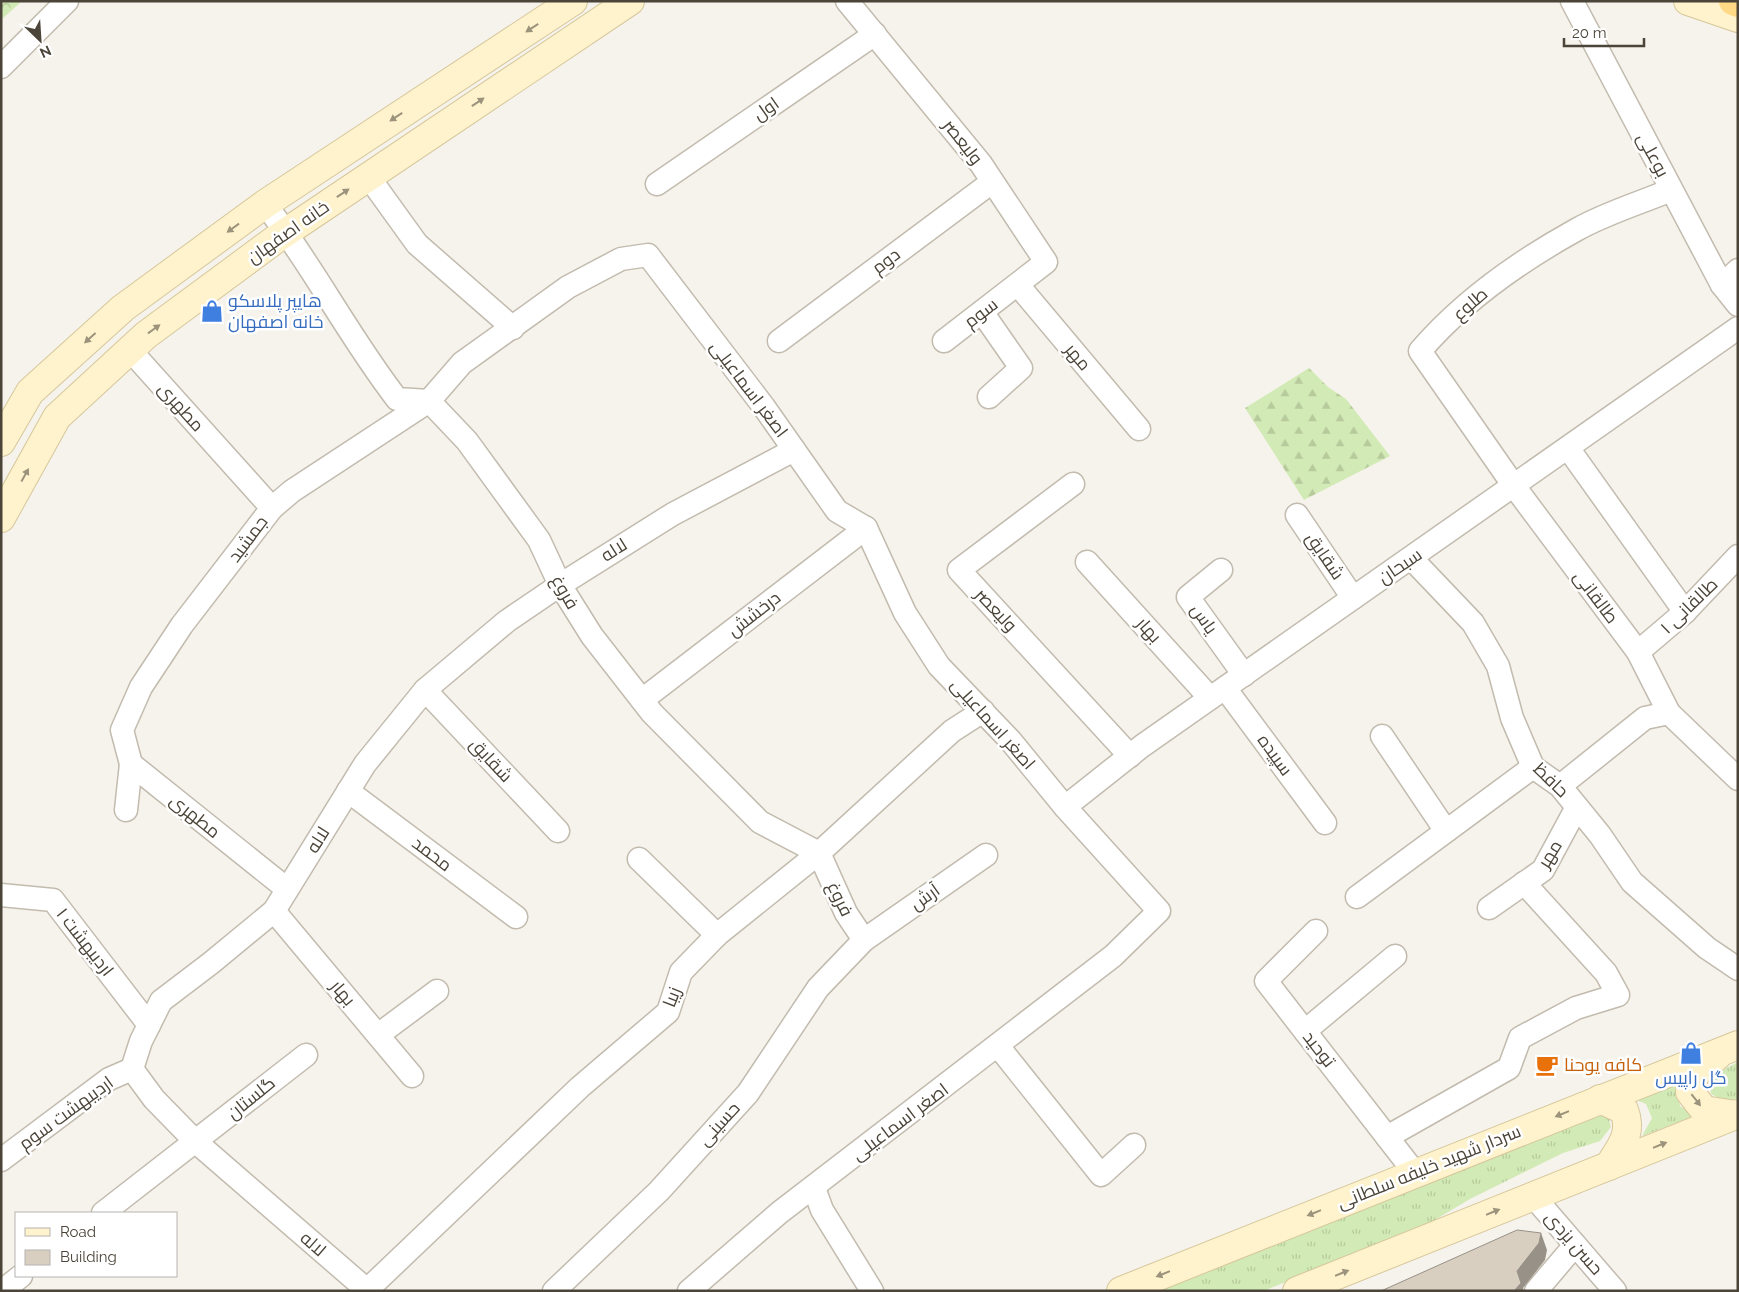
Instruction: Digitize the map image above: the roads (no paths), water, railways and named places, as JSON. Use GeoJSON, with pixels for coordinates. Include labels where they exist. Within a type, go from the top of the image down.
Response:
{"type":"FeatureCollection","features":[{"type":"Feature","properties":{"kind":"highway"},"geometry":{"type":"LineString","coordinates":[[1733,1],[1738,3]]}},
{"type":"Feature","properties":{"kind":"main road","name":"خانه اصفهان"},"geometry":{"type":"LineString","coordinates":[[1,442],[30,392],[123,308],[265,204],[573,1]]}},
{"type":"Feature","properties":{"kind":"main road","name":"خانه اصفهان"},"geometry":{"type":"LineString","coordinates":[[1,518],[57,417],[146,335],[287,232],[368,176],[630,1]]}},
{"type":"Feature","properties":{"kind":"main road"},"geometry":{"type":"LineString","coordinates":[[1688,1],[1738,18]]}},
{"type":"Feature","properties":{"kind":"main road"},"geometry":{"type":"LineString","coordinates":[[1731,1047],[1695,1074],[1690,1092],[1704,1110],[1737,1115]]}},
{"type":"Feature","properties":{"kind":"main road","name":"سردار شهید خلیفه سلطانی"},"geometry":{"type":"LineString","coordinates":[[1121,1291],[1731,1047]]}},
{"type":"Feature","properties":{"kind":"main road"},"geometry":{"type":"LineString","coordinates":[[1600,1099],[1624,1110],[1629,1124],[1624,1142],[1609,1166]]}},
{"type":"Feature","properties":{"kind":"main road"},"geometry":{"type":"LineString","coordinates":[[1297,1291],[1737,1115]]}},
{"type":"Feature","properties":{"kind":"street"},"geometry":{"type":"LineString","coordinates":[[1,67],[67,1]]}},
{"type":"Feature","properties":{"kind":"street","name":"ولیعصر"},"geometry":{"type":"LineString","coordinates":[[847,1],[992,182],[1046,262],[1018,285]]}},
{"type":"Feature","properties":{"kind":"street","name":"بوعلی"},"geometry":{"type":"LineString","coordinates":[[1572,1],[1672,190],[1730,277],[1738,305]]}},
{"type":"Feature","properties":{"kind":"street","name":"اول"},"geometry":{"type":"LineString","coordinates":[[657,184],[875,34]]}},
{"type":"Feature","properties":{"kind":"street"},"geometry":{"type":"LineString","coordinates":[[368,176],[417,244],[513,328]]}},
{"type":"Feature","properties":{"kind":"street","name":"دوم"},"geometry":{"type":"LineString","coordinates":[[778,341],[992,182]]}},
{"type":"Feature","properties":{"kind":"street","name":"طلوع"},"geometry":{"type":"LineString","coordinates":[[1514,486],[1420,351],[1434,335],[1504,276],[1577,229],[1672,190]]}},
{"type":"Feature","properties":{"kind":"street"},"geometry":{"type":"LineString","coordinates":[[265,204],[287,232],[376,372],[397,399],[429,401]]}},
{"type":"Feature","properties":{"kind":"street","name":"اصغر اسماعیلی"},"geometry":{"type":"LineString","coordinates":[[429,401],[462,363],[568,287],[621,259],[648,255],[764,407],[837,511],[866,528],[904,613],[939,666],[1010,740],[1065,807],[1160,911],[1114,956],[779,1213],[689,1291]]}},
{"type":"Feature","properties":{"kind":"street","name":"سوم"},"geometry":{"type":"LineString","coordinates":[[944,341],[1018,285]]}},
{"type":"Feature","properties":{"kind":"street","name":"مهر"},"geometry":{"type":"LineString","coordinates":[[1018,285],[1139,429]]}},
{"type":"Feature","properties":{"kind":"street"},"geometry":{"type":"LineString","coordinates":[[982,312],[1021,368],[989,397]]}},
{"type":"Feature","properties":{"kind":"street","name":"سبحان"},"geometry":{"type":"LineString","coordinates":[[1065,807],[1130,756],[1218,693],[1738,328]]}},
{"type":"Feature","properties":{"kind":"street","name":"مطهری"},"geometry":{"type":"LineString","coordinates":[[130,350],[272,508]]}},
{"type":"Feature","properties":{"kind":"street","name":"جمشید"},"geometry":{"type":"LineString","coordinates":[[131,764],[122,730],[141,687],[177,633],[272,508],[292,491],[429,401]]}},
{"type":"Feature","properties":{"kind":"street","name":"فروغ"},"geometry":{"type":"LineString","coordinates":[[429,401],[467,441],[539,540],[560,585],[592,636],[642,700],[760,822],[819,853],[846,913],[864,940]]}},
{"type":"Feature","properties":{"kind":"street"},"geometry":{"type":"LineString","coordinates":[[1568,448],[1686,612]]}},
{"type":"Feature","properties":{"kind":"street","name":"لاله"},"geometry":{"type":"LineString","coordinates":[[366,1290],[196,1142],[154,1099],[132,1069],[149,1024],[161,1001],[212,963],[274,911],[365,764],[424,690],[507,620],[560,585],[673,514],[794,450]]}},
{"type":"Feature","properties":{"kind":"street","name":"ولیعصر"},"geometry":{"type":"LineString","coordinates":[[1073,484],[959,570],[1130,756]]}},
{"type":"Feature","properties":{"kind":"street","name":"طالقانی"},"geometry":{"type":"LineString","coordinates":[[1514,486],[1638,652],[1669,714],[1738,779]]}},
{"type":"Feature","properties":{"kind":"street","name":"شقایق"},"geometry":{"type":"LineString","coordinates":[[1297,515],[1353,598]]}},
{"type":"Feature","properties":{"kind":"street","name":"درخشش"},"geometry":{"type":"LineString","coordinates":[[642,700],[866,528]]}},
{"type":"Feature","properties":{"kind":"street","name":"طالقانی ۱"},"geometry":{"type":"LineString","coordinates":[[1638,652],[1686,612],[1738,556]]}},
{"type":"Feature","properties":{"kind":"street","name":"حافظ"},"geometry":{"type":"LineString","coordinates":[[1411,558],[1474,623],[1498,666],[1512,718],[1533,767],[1560,786],[1632,882],[1706,948],[1738,969]]}},
{"type":"Feature","properties":{"kind":"street","name":"بهار"},"geometry":{"type":"LineString","coordinates":[[1087,562],[1218,693]]}},
{"type":"Feature","properties":{"kind":"street","name":"یاس"},"geometry":{"type":"LineString","coordinates":[[1221,570],[1188,597],[1244,675]]}},
{"type":"Feature","properties":{"kind":"street","name":"شقایق"},"geometry":{"type":"LineString","coordinates":[[424,690],[558,831]]}},
{"type":"Feature","properties":{"kind":"street","name":"سپیده"},"geometry":{"type":"LineString","coordinates":[[1218,693],[1325,823]]}},
{"type":"Feature","properties":{"kind":"street","name":"زیبا"},"geometry":{"type":"LineString","coordinates":[[366,1290],[580,1087],[668,1012],[680,972],[717,934],[819,853],[952,731],[983,711]]}},
{"type":"Feature","properties":{"kind":"street"},"geometry":{"type":"LineString","coordinates":[[1560,786],[1645,718],[1669,714]]}},
{"type":"Feature","properties":{"kind":"street"},"geometry":{"type":"LineString","coordinates":[[1382,736],[1446,831]]}},
{"type":"Feature","properties":{"kind":"street"},"geometry":{"type":"LineString","coordinates":[[126,810],[131,764]]}},
{"type":"Feature","properties":{"kind":"street","name":"مطهری"},"geometry":{"type":"LineString","coordinates":[[131,764],[287,890]]}},
{"type":"Feature","properties":{"kind":"street"},"geometry":{"type":"LineString","coordinates":[[1357,896],[1533,767]]}},
{"type":"Feature","properties":{"kind":"street","name":"محمد"},"geometry":{"type":"LineString","coordinates":[[348,791],[516,917]]}},
{"type":"Feature","properties":{"kind":"street","name":"مهر"},"geometry":{"type":"LineString","coordinates":[[1489,908],[1543,870],[1577,807]]}},
{"type":"Feature","properties":{"kind":"street","name":"آرش"},"geometry":{"type":"LineString","coordinates":[[864,940],[986,855]]}},
{"type":"Feature","properties":{"kind":"street"},"geometry":{"type":"LineString","coordinates":[[639,859],[717,934]]}},
{"type":"Feature","properties":{"kind":"street"},"geometry":{"type":"LineString","coordinates":[[1387,1136],[1510,1068],[1520,1038],[1576,1008],[1618,995],[1606,973],[1524,884]]}},
{"type":"Feature","properties":{"kind":"street","name":"اردیبهشت ۱"},"geometry":{"type":"LineString","coordinates":[[1,895],[53,900],[149,1024]]}},
{"type":"Feature","properties":{"kind":"street","name":"بهار"},"geometry":{"type":"LineString","coordinates":[[274,911],[412,1076]]}},
{"type":"Feature","properties":{"kind":"street","name":"توحید"},"geometry":{"type":"LineString","coordinates":[[1316,931],[1266,981],[1415,1173]]}},
{"type":"Feature","properties":{"kind":"street","name":"حسینی"},"geometry":{"type":"LineString","coordinates":[[554,1291],[660,1191],[748,1093],[818,988],[864,940]]}},
{"type":"Feature","properties":{"kind":"street"},"geometry":{"type":"LineString","coordinates":[[1305,1031],[1395,956]]}},
{"type":"Feature","properties":{"kind":"street"},"geometry":{"type":"LineString","coordinates":[[378,1035],[437,991]]}},
{"type":"Feature","properties":{"kind":"street"},"geometry":{"type":"LineString","coordinates":[[998,1046],[1101,1175],[1134,1145]]}},
{"type":"Feature","properties":{"kind":"street","name":"گلستان"},"geometry":{"type":"LineString","coordinates":[[104,1212],[306,1054]]}},
{"type":"Feature","properties":{"kind":"street","name":"اردیبهشت سوم"},"geometry":{"type":"LineString","coordinates":[[1,1160],[109,1079],[132,1069]]}},
{"type":"Feature","properties":{"kind":"street"},"geometry":{"type":"LineString","coordinates":[[814,1188],[822,1210],[872,1291]]}},
{"type":"Feature","properties":{"kind":"street","name":"حسن یزدی"},"geometry":{"type":"LineString","coordinates":[[1533,1196],[1615,1291]]}},
{"type":"Feature","properties":{"kind":"street"},"geometry":{"type":"LineString","coordinates":[[1536,1291],[1575,1245]]}},
{"type":"Feature","properties":{"kind":"street"},"geometry":{"type":"LineString","coordinates":[[2,1291],[20,1277]]}},
{"type":"Feature","properties":{"kind":"place","name":"هایپر پلاسکو خانه اصفهان"},"geometry":{"type":"Point","coordinates":[212,311]}},
{"type":"Feature","properties":{"kind":"place","name":"گل راپیس"},"geometry":{"type":"Point","coordinates":[1691,1053]}},
{"type":"Feature","properties":{"kind":"place","name":"کافه یوحنا"},"geometry":{"type":"Point","coordinates":[1547,1065]}}]}
